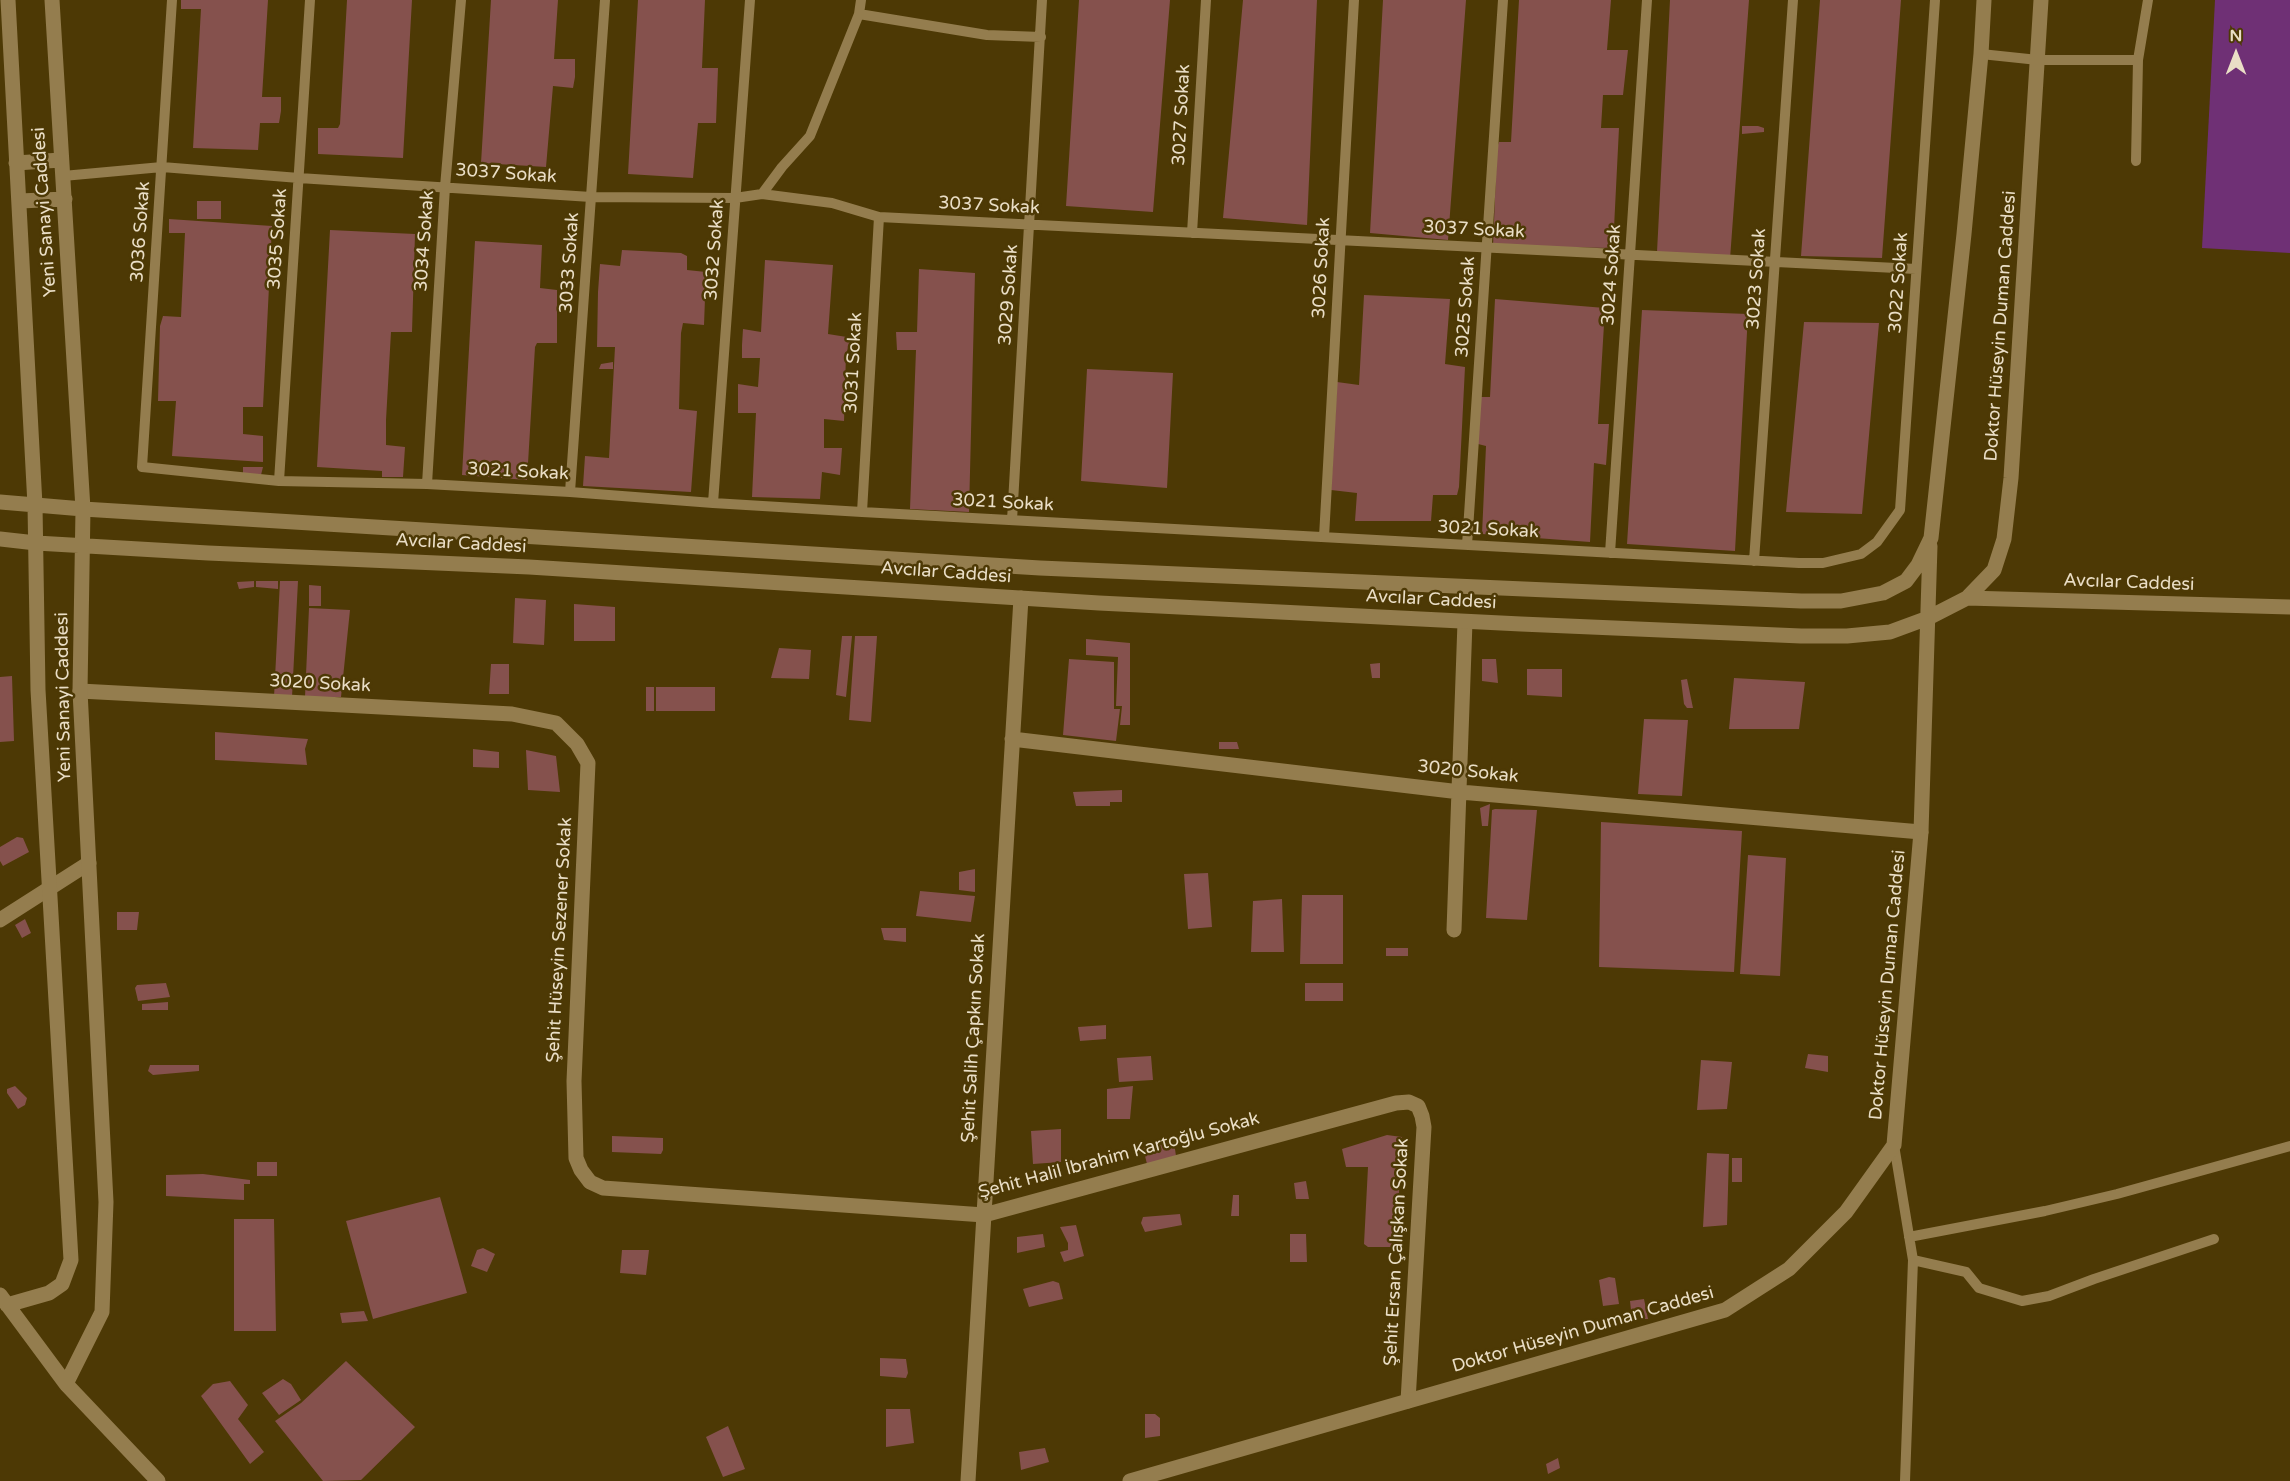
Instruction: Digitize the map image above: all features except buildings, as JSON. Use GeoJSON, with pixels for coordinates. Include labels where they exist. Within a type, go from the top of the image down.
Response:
{"type":"FeatureCollection","features":[{"type":"Feature","properties":{"kind":"main road","name":"Yeni Sanayi Caddesi"},"geometry":{"type":"LineString","coordinates":[[4,1300],[49,1293],[62,1284],[71,1260],[38,690],[35,505],[8,0]]}},
{"type":"Feature","properties":{"kind":"main road","name":"Yeni Sanayi Caddesi"},"geometry":{"type":"LineString","coordinates":[[52,0],[82,509],[80,691],[106,1202],[102,1312],[66,1384]]}},
{"type":"Feature","properties":{"kind":"main road","name":"Doktor Hüseyin Duman Caddesi"},"geometry":{"type":"LineString","coordinates":[[1130,1481],[1725,1310],[1789,1269],[1846,1212],[1894,1145],[1921,832],[1931,538],[1964,234],[1984,0]]}},
{"type":"Feature","properties":{"kind":"main road","name":"Doktor Hüseyin Duman Caddesi"},"geometry":{"type":"LineString","coordinates":[[1890,632],[1928,618],[1967,598],[1994,570],[2004,539],[2011,478],[2041,0]]}},
{"type":"Feature","properties":{"kind":"main road"},"geometry":{"type":"LineString","coordinates":[[16,163],[62,168]]}},
{"type":"Feature","properties":{"kind":"main road"},"geometry":{"type":"LineString","coordinates":[[20,201],[65,199]]}},
{"type":"Feature","properties":{"kind":"main road","name":"Avcılar Caddesi"},"geometry":{"type":"LineString","coordinates":[[0,502],[82,509],[1064,569],[1801,601],[1841,601],[1883,593]]}},
{"type":"Feature","properties":{"kind":"main road","name":"Doktor Hüseyin Duman Caddesi"},"geometry":{"type":"LineString","coordinates":[[1883,593],[1906,580],[1918,565],[1931,538]]}},
{"type":"Feature","properties":{"kind":"main road","name":"Avcılar Caddesi"},"geometry":{"type":"LineString","coordinates":[[0,539],[82,546],[529,567],[1021,598],[1465,622],[1801,636],[1847,636],[1890,632]]}},
{"type":"Feature","properties":{"kind":"main road","name":"Şehit Salih Çapkın Sokak"},"geometry":{"type":"LineString","coordinates":[[968,1481],[1021,598]]}},
{"type":"Feature","properties":{"kind":"main road","name":"Avcılar Caddesi"},"geometry":{"type":"LineString","coordinates":[[1967,598],[2290,607]]}},
{"type":"Feature","properties":{"kind":"main road"},"geometry":{"type":"LineString","coordinates":[[1454,930],[1465,622]]}},
{"type":"Feature","properties":{"kind":"main road","name":"3020 Sokak"},"geometry":{"type":"LineString","coordinates":[[80,691],[512,714],[556,723]]}},
{"type":"Feature","properties":{"kind":"main road","name":"Şehit Hüseyin Sezener Sokak"},"geometry":{"type":"LineString","coordinates":[[556,723],[577,744],[588,763],[574,1081],[576,1158],[581,1170]]}},
{"type":"Feature","properties":{"kind":"main road","name":"3020 Sokak"},"geometry":{"type":"LineString","coordinates":[[1012,739],[1460,792],[1921,832]]}},
{"type":"Feature","properties":{"kind":"main road"},"geometry":{"type":"LineString","coordinates":[[0,920],[88,863]]}},
{"type":"Feature","properties":{"kind":"main road","name":"Şehit Halil İbrahim Kartoğlu Sokak"},"geometry":{"type":"LineString","coordinates":[[581,1170],[590,1182],[603,1188],[984,1215],[1395,1103],[1409,1102],[1418,1106]]}},
{"type":"Feature","properties":{"kind":"main road","name":"Şehit Ersan Çalışkan Sokak"},"geometry":{"type":"LineString","coordinates":[[1408,1401],[1424,1127],[1418,1106]]}},
{"type":"Feature","properties":{"kind":"main road"},"geometry":{"type":"LineString","coordinates":[[4,1300],[66,1384],[158,1481]]}},
{"type":"Feature","properties":{"kind":"lane","name":"3036 Sokak"},"geometry":{"type":"LineString","coordinates":[[142,467],[172,0]]}},
{"type":"Feature","properties":{"kind":"lane","name":"3035 Sokak"},"geometry":{"type":"LineString","coordinates":[[279,481],[310,0]]}},
{"type":"Feature","properties":{"kind":"lane","name":"3034 Sokak"},"geometry":{"type":"LineString","coordinates":[[427,484],[445,187],[462,0]]}},
{"type":"Feature","properties":{"kind":"lane","name":"3033 Sokak"},"geometry":{"type":"LineString","coordinates":[[570,492],[605,0]]}},
{"type":"Feature","properties":{"kind":"lane","name":"3032 Sokak"},"geometry":{"type":"LineString","coordinates":[[712,503],[750,0]]}},
{"type":"Feature","properties":{"kind":"lane"},"geometry":{"type":"LineString","coordinates":[[762,194],[782,167],[810,136],[859,14],[861,0]]}},
{"type":"Feature","properties":{"kind":"lane","name":"3029 Sokak"},"geometry":{"type":"LineString","coordinates":[[1011,520],[1042,0]]}},
{"type":"Feature","properties":{"kind":"lane","name":"3027 Sokak"},"geometry":{"type":"LineString","coordinates":[[1192,233],[1206,0]]}},
{"type":"Feature","properties":{"kind":"lane","name":"3026 Sokak"},"geometry":{"type":"LineString","coordinates":[[1324,537],[1354,0]]}},
{"type":"Feature","properties":{"kind":"lane","name":"3025 Sokak"},"geometry":{"type":"LineString","coordinates":[[1467,545],[1503,0]]}},
{"type":"Feature","properties":{"kind":"lane","name":"3024 Sokak"},"geometry":{"type":"LineString","coordinates":[[1610,553],[1647,0]]}},
{"type":"Feature","properties":{"kind":"lane","name":"3023 Sokak"},"geometry":{"type":"LineString","coordinates":[[1754,561],[1793,0]]}},
{"type":"Feature","properties":{"kind":"lane","name":"3022 Sokak"},"geometry":{"type":"LineString","coordinates":[[1861,554],[1877,542],[1900,510],[1935,0]]}},
{"type":"Feature","properties":{"kind":"lane"},"geometry":{"type":"LineString","coordinates":[[2136,161],[2138,60],[2148,0]]}},
{"type":"Feature","properties":{"kind":"lane"},"geometry":{"type":"LineString","coordinates":[[859,14],[987,34],[1041,37]]}},
{"type":"Feature","properties":{"kind":"lane"},"geometry":{"type":"LineString","coordinates":[[1981,54],[2038,60],[2138,60]]}},
{"type":"Feature","properties":{"kind":"lane","name":"3037 Sokak"},"geometry":{"type":"LineString","coordinates":[[62,168],[162,167],[591,197],[735,198],[762,194],[832,203],[879,217],[1916,269]]}},
{"type":"Feature","properties":{"kind":"lane","name":"3031 Sokak"},"geometry":{"type":"LineString","coordinates":[[862,512],[879,217]]}},
{"type":"Feature","properties":{"kind":"lane","name":"3021 Sokak"},"geometry":{"type":"LineString","coordinates":[[142,467],[279,481],[427,484],[862,512],[1754,561],[1823,563],[1861,554]]}},
{"type":"Feature","properties":{"kind":"lane"},"geometry":{"type":"LineString","coordinates":[[1894,1145],[1913,1260],[1905,1481]]}},
{"type":"Feature","properties":{"kind":"lane"},"geometry":{"type":"LineString","coordinates":[[1909,1237],[2055,1209],[2290,1146]]}},
{"type":"Feature","properties":{"kind":"lane"},"geometry":{"type":"LineString","coordinates":[[1913,1260],[1966,1272],[1979,1288],[2022,1301],[2049,1296],[2214,1239]]}},
{"type":"Feature","properties":{"kind":"shaded area"},"geometry":{"type":"Polygon","coordinates":[[[2215,0],[2290,0],[2290,253],[2202,248],[2215,0]]]}}]}
